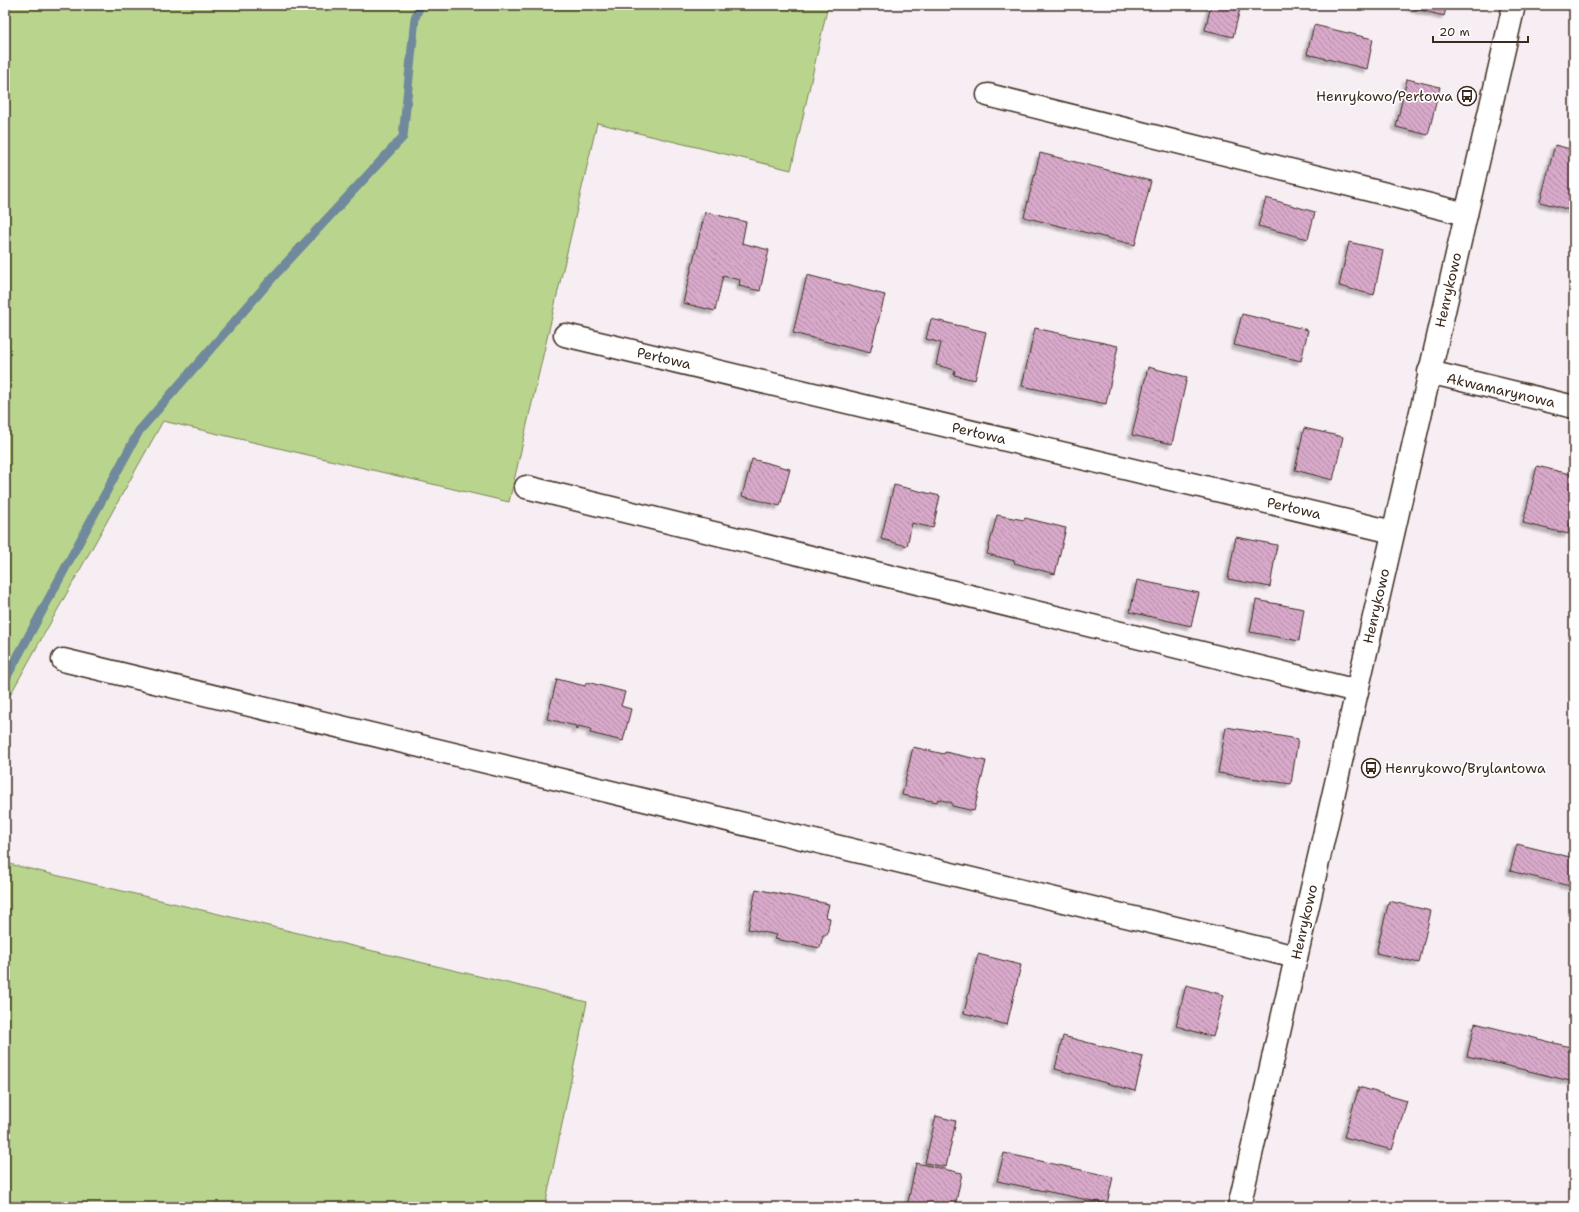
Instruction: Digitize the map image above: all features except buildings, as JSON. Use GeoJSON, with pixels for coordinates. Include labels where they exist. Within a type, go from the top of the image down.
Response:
{"type":"FeatureCollection","features":[{"type":"Feature","properties":{"kind":"street","name":"Henrykowo"},"geometry":{"type":"LineString","coordinates":[[1240,1207],[1429,372],[1514,5]]}},
{"type":"Feature","properties":{"kind":"street"},"geometry":{"type":"LineString","coordinates":[[988,95],[1466,214]]}},
{"type":"Feature","properties":{"kind":"street","name":"Perłowa"},"geometry":{"type":"LineString","coordinates":[[565,335],[1393,532]]}},
{"type":"Feature","properties":{"kind":"street","name":"Akwamarynowa"},"geometry":{"type":"LineString","coordinates":[[1429,372],[1574,407]]}},
{"type":"Feature","properties":{"kind":"street"},"geometry":{"type":"LineString","coordinates":[[526,487],[1357,690]]}},
{"type":"Feature","properties":{"kind":"street"},"geometry":{"type":"LineString","coordinates":[[63,660],[1296,957]]}},
{"type":"Feature","properties":{"kind":"green space"},"geometry":{"type":"Polygon","coordinates":[[[5,5],[828,5],[791,170],[597,123],[509,502],[163,421],[5,704],[5,5]]]}},
{"type":"Feature","properties":{"kind":"green space"},"geometry":{"type":"Polygon","coordinates":[[[5,863],[587,1002],[545,1207],[5,1207],[5,863]]]}},
{"type":"Feature","properties":{"kind":"waterway"},"geometry":{"type":"LineString","coordinates":[[5,680],[139,431],[275,275],[403,137],[415,18],[420,5]]}},
{"type":"Feature","properties":{"kind":"place","name":"Henrykowo/Perłowa"},"geometry":{"type":"Point","coordinates":[1467,96]}},
{"type":"Feature","properties":{"kind":"place","name":"Henrykowo/Brylantowa"},"geometry":{"type":"Point","coordinates":[1371,768]}}]}
